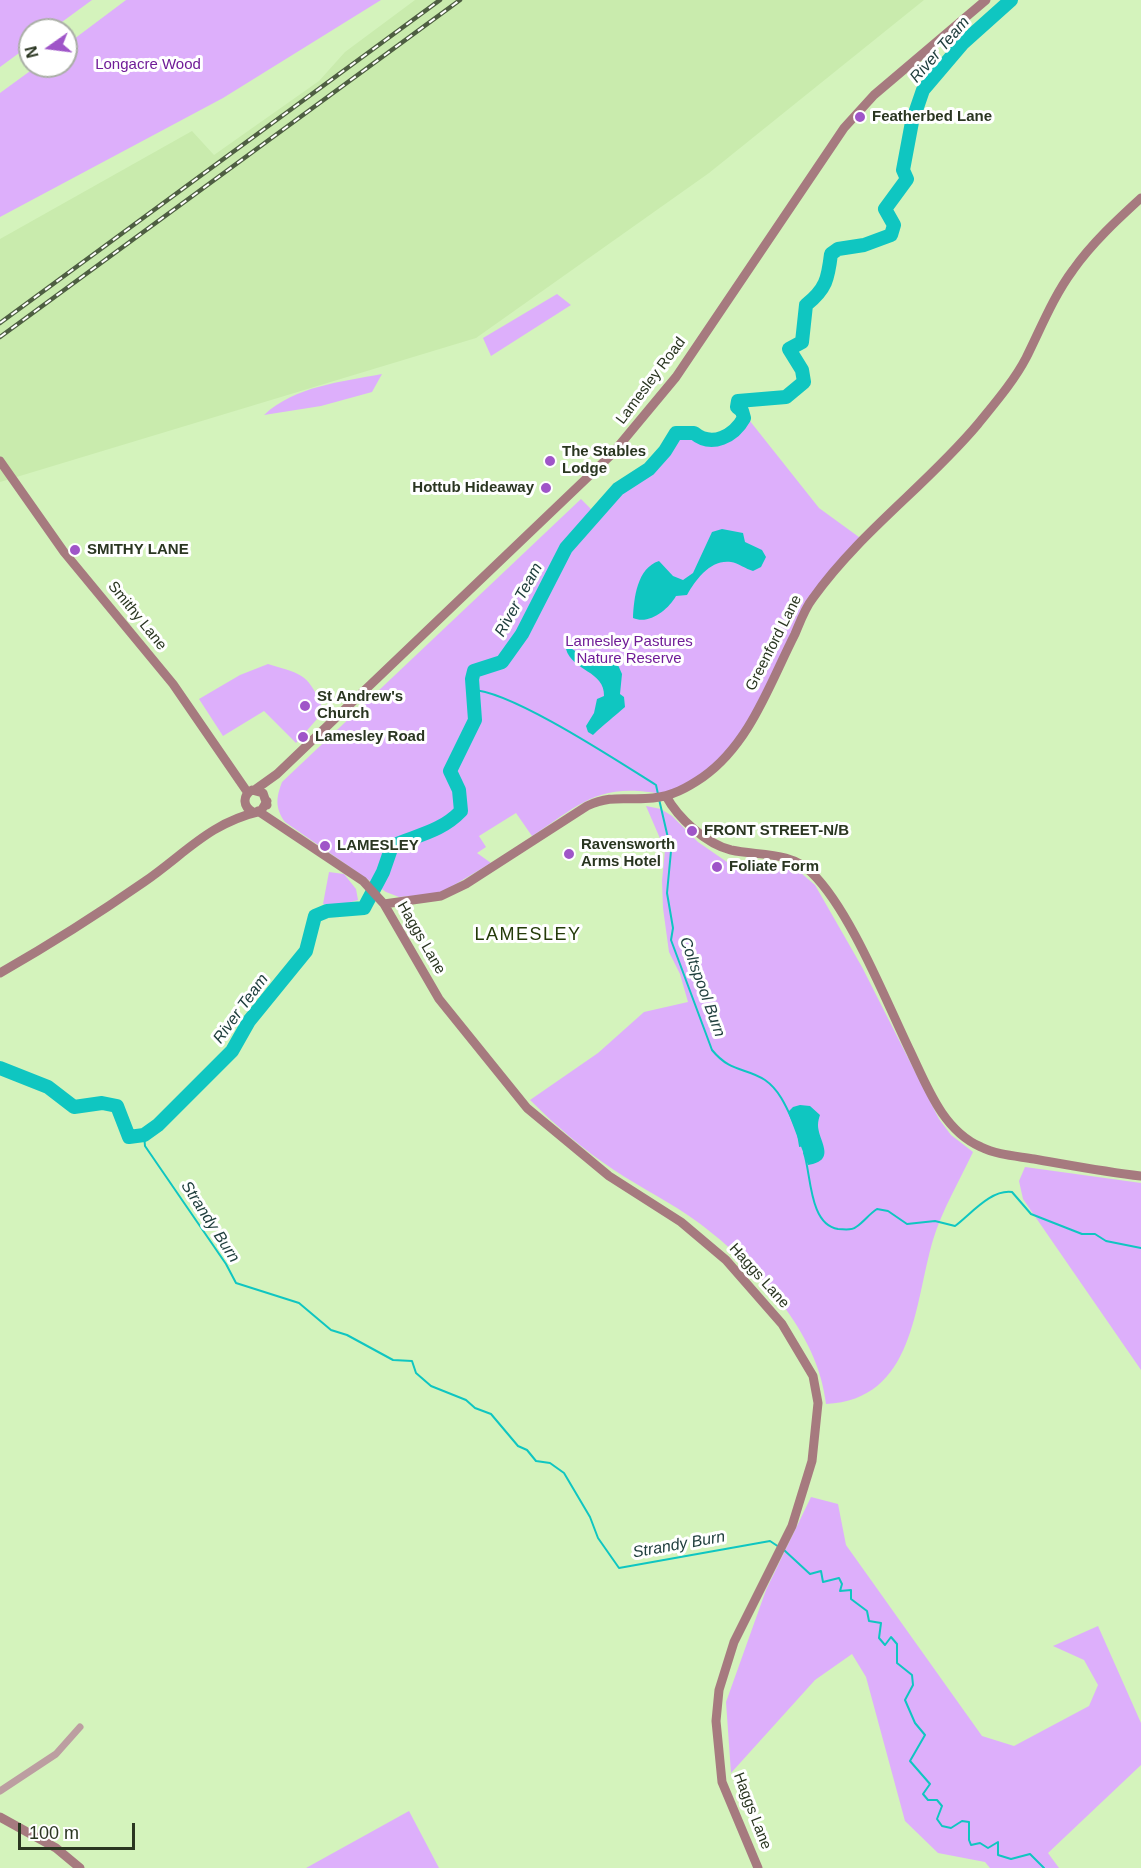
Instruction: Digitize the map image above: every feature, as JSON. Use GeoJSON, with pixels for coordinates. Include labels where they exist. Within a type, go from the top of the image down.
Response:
{"type":"FeatureCollection","features":[{"type":"Feature","properties":{"kind":"street","name":"Lamesley Road"},"geometry":{"type":"LineString","coordinates":[[252,791],[276,774],[612,454],[675,377],[844,128],[874,95],[986,0]]}},
{"type":"Feature","properties":{"kind":"street","name":"Greenford Lane"},"geometry":{"type":"LineString","coordinates":[[383,902],[441,896],[466,884],[587,806],[604,799],[666,796],[688,787],[705,775],[735,745],[750,724],[811,600],[830,574],[934,472],[977,425],[1025,360],[1057,295],[1073,270],[1100,237],[1141,198]]}},
{"type":"Feature","properties":{"kind":"street","name":"Smithy Lane"},"geometry":{"type":"LineString","coordinates":[[0,461],[64,552],[173,684],[252,791],[267,799]]}},
{"type":"Feature","properties":{"kind":"street","name":"Lamesley Road"},"geometry":{"type":"LineString","coordinates":[[256,812],[264,808],[276,774]]}},
{"type":"Feature","properties":{"kind":"street"},"geometry":{"type":"LineString","coordinates":[[229,820],[245,804],[252,791]]}},
{"type":"Feature","properties":{"kind":"street"},"geometry":{"type":"LineString","coordinates":[[666,796],[672,806],[704,837],[729,850],[792,859],[809,870],[821,882],[861,950],[925,1082],[944,1116],[960,1134],[993,1152],[1141,1176]]}},
{"type":"Feature","properties":{"kind":"street","name":"Haggs Lane"},"geometry":{"type":"LineString","coordinates":[[267,799],[270,814],[279,824]]}},
{"type":"Feature","properties":{"kind":"street","name":"Haggs Lane"},"geometry":{"type":"LineString","coordinates":[[245,804],[279,824],[363,881],[383,902],[439,999],[527,1108],[609,1176],[681,1222],[726,1260],[782,1324],[813,1376],[818,1403],[812,1461],[792,1526],[734,1642],[719,1690],[716,1721],[722,1782],[758,1868]]}},
{"type":"Feature","properties":{"kind":"street"},"geometry":{"type":"LineString","coordinates":[[0,973],[133,889],[201,836],[229,820],[256,812]]}},
{"type":"Feature","properties":{"kind":"street"},"geometry":{"type":"LineString","coordinates":[[0,1791],[56,1754],[80,1727]]}},
{"type":"Feature","properties":{"kind":"street"},"geometry":{"type":"LineString","coordinates":[[0,1817],[56,1848],[80,1868]]}},
{"type":"Feature","properties":{"kind":"shaded area"},"geometry":{"type":"Polygon","coordinates":[[[415,0],[924,0],[709,173],[476,338],[0,482],[0,239],[192,131],[214,155],[319,81],[345,52],[415,0]]]}},
{"type":"Feature","properties":{"kind":"green space"},"geometry":{"type":"Polygon","coordinates":[[[0,0],[92,0],[67,18],[18,18],[18,54],[0,67],[0,0]]]}},
{"type":"Feature","properties":{"kind":"green space","name":"Longacre Wood"},"geometry":{"type":"Polygon","coordinates":[[[126,0],[381,0],[223,98],[0,217],[0,93],[21,78],[78,78],[78,36],[126,0]]]}},
{"type":"Feature","properties":{"kind":"green space"},"geometry":{"type":"Polygon","coordinates":[[[557,294],[571,305],[491,356],[483,338],[557,294]]]}},
{"type":"Feature","properties":{"kind":"green space"},"geometry":{"type":"Polygon","coordinates":[[[382,374],[372,392],[321,406],[264,415],[276,405],[304,391],[382,374]]]}},
{"type":"Feature","properties":{"kind":"green space","name":"Lamesley Pastures Nature Reserve"},"geometry":{"type":"Polygon","coordinates":[[[742,411],[819,508],[863,540],[811,600],[750,724],[719,763],[666,796],[649,792],[621,791],[593,798],[532,836],[516,813],[479,836],[486,847],[477,853],[491,863],[439,894],[399,897],[386,892],[285,822],[279,812],[278,803],[282,782],[581,499],[596,514],[618,489],[649,469],[665,451],[676,433],[693,433],[710,440],[718,440],[738,426],[742,419],[742,411]]]}},
{"type":"Feature","properties":{"kind":"green space"},"geometry":{"type":"Polygon","coordinates":[[[268,664],[304,678],[314,690],[324,711],[296,743],[264,711],[223,736],[199,699],[240,675],[268,664]]]}},
{"type":"Feature","properties":{"kind":"green space"},"geometry":{"type":"Polygon","coordinates":[[[646,806],[661,809],[672,816],[698,842],[727,862],[773,863],[801,873],[815,885],[862,967],[939,1119],[951,1135],[973,1152],[946,1206],[933,1240],[906,1344],[894,1367],[878,1386],[855,1398],[826,1404],[821,1377],[811,1351],[797,1326],[762,1279],[741,1259],[699,1223],[624,1177],[592,1154],[530,1100],[598,1053],[644,1012],[688,1002],[680,974],[669,952],[663,908],[662,881],[665,850],[646,806]]]}},
{"type":"Feature","properties":{"kind":"green space"},"geometry":{"type":"Polygon","coordinates":[[[329,872],[344,874],[356,889],[358,900],[338,906],[323,904],[329,872]]]}},
{"type":"Feature","properties":{"kind":"green space"},"geometry":{"type":"Polygon","coordinates":[[[1025,1167],[1141,1183],[1141,1370],[1023,1199],[1019,1181],[1025,1167]]]}},
{"type":"Feature","properties":{"kind":"green space"},"geometry":{"type":"Polygon","coordinates":[[[811,1497],[838,1504],[846,1545],[982,1736],[1014,1746],[1089,1706],[1098,1685],[1084,1660],[1053,1646],[1098,1626],[1141,1723],[1141,1765],[1048,1853],[1059,1868],[990,1868],[985,1862],[938,1853],[905,1821],[866,1677],[852,1654],[815,1680],[731,1773],[726,1702],[766,1590],[811,1497]]]}},
{"type":"Feature","properties":{"kind":"green space"},"geometry":{"type":"Polygon","coordinates":[[[409,1811],[439,1868],[306,1868],[409,1811]]]}},
{"type":"Feature","properties":{"kind":"water"},"geometry":{"type":"Polygon","coordinates":[[[722,529],[743,533],[745,542],[762,550],[766,557],[761,567],[753,571],[731,562],[717,564],[705,571],[687,595],[676,596],[658,615],[639,620],[633,618],[638,585],[646,570],[659,561],[673,576],[683,580],[693,573],[712,532],[722,529]]]}},
{"type":"Feature","properties":{"kind":"water"},"geometry":{"type":"Polygon","coordinates":[[[569,647],[586,658],[618,665],[622,674],[620,694],[624,697],[625,707],[593,735],[588,732],[586,726],[594,713],[597,699],[604,696],[603,688],[594,676],[569,656],[566,649],[569,647]]]}},
{"type":"Feature","properties":{"kind":"water"},"geometry":{"type":"Polygon","coordinates":[[[800,1105],[810,1106],[820,1115],[818,1125],[824,1154],[817,1163],[808,1165],[788,1112],[800,1105]]]}},
{"type":"Feature","properties":{"kind":"waterway","name":"River Team"},"geometry":{"type":"LineString","coordinates":[[0,1068],[48,1087],[74,1107],[102,1103],[117,1106],[129,1137],[144,1135],[158,1125],[232,1051],[249,1021],[306,951],[315,916],[327,911],[364,908],[383,872],[392,846],[445,824],[461,811],[459,790],[450,771],[475,720],[472,679],[474,671],[502,662],[522,634],[566,548],[618,489],[649,469],[665,451],[676,433],[694,433],[708,440],[722,438],[729,435],[744,418],[742,411],[737,407],[738,401],[786,397],[804,382],[802,370],[789,349],[802,342],[806,305],[818,294],[825,283],[831,254],[838,249],[864,245],[891,235],[894,225],[885,209],[907,179],[903,170],[912,122],[923,90],[963,43],[1011,0]]}},
{"type":"Feature","properties":{"kind":"waterway","name":"Coltspool Burn"},"geometry":{"type":"LineString","coordinates":[[472,690],[489,693],[512,702],[564,729],[656,785],[658,794]]}},
{"type":"Feature","properties":{"kind":"waterway","name":"Coltspool Burn"},"geometry":{"type":"LineString","coordinates":[[659,799],[671,851],[667,893],[673,928],[671,940],[712,1050],[725,1063],[758,1076],[771,1085],[784,1102],[796,1128]]}},
{"type":"Feature","properties":{"kind":"waterway","name":"Coltspool Burn"},"geometry":{"type":"LineString","coordinates":[[798,1134],[800,1146]]}},
{"type":"Feature","properties":{"kind":"waterway","name":"Strandy Burn"},"geometry":{"type":"LineString","coordinates":[[144,1135],[145,1146],[226,1264],[236,1283],[299,1303],[331,1330],[347,1335],[393,1360],[412,1361],[416,1373],[431,1386],[466,1400],[475,1408],[491,1414],[518,1446],[527,1450],[536,1461],[550,1463],[564,1473],[590,1517],[598,1538],[619,1568],[770,1541],[779,1547]]}},
{"type":"Feature","properties":{"kind":"waterway","name":"Coltspool Burn"},"geometry":{"type":"LineString","coordinates":[[804,1153],[816,1208],[828,1225],[838,1229],[854,1228],[877,1209],[888,1211],[907,1224],[935,1221],[955,1226],[989,1198],[996,1194],[1012,1192],[1031,1214],[1082,1234],[1095,1234],[1106,1241],[1141,1248]]}},
{"type":"Feature","properties":{"kind":"waterway","name":"Strandy Burn"},"geometry":{"type":"LineString","coordinates":[[784,1550],[810,1574],[821,1571],[823,1582],[839,1578],[842,1584],[840,1591],[851,1590],[851,1599],[867,1611],[869,1621],[881,1623],[879,1638],[885,1645],[891,1637],[897,1644],[897,1663],[912,1675],[913,1685],[905,1700],[915,1723],[925,1735],[910,1761],[930,1784],[923,1794],[928,1800],[937,1800],[942,1806],[937,1819],[942,1826],[951,1828],[962,1821],[969,1822],[971,1845],[980,1843],[988,1848],[998,1842],[998,1855],[1011,1859],[1030,1854],[1044,1868]]}},
{"type":"Feature","properties":{"kind":"railway"},"geometry":{"type":"LineString","coordinates":[[0,323],[440,0]]}},
{"type":"Feature","properties":{"kind":"railway"},"geometry":{"type":"LineString","coordinates":[[0,337],[460,0]]}},
{"type":"Feature","properties":{"kind":"place","name":"Featherbed Lane"},"geometry":{"type":"Point","coordinates":[860,117]}},
{"type":"Feature","properties":{"kind":"place","name":"The Stables Lodge"},"geometry":{"type":"Point","coordinates":[550,461]}},
{"type":"Feature","properties":{"kind":"place","name":"Hottub Hideaway"},"geometry":{"type":"Point","coordinates":[546,488]}},
{"type":"Feature","properties":{"kind":"place","name":"SMITHY LANE"},"geometry":{"type":"Point","coordinates":[75,550]}},
{"type":"Feature","properties":{"kind":"place","name":"St Andrew's Church"},"geometry":{"type":"Point","coordinates":[305,706]}},
{"type":"Feature","properties":{"kind":"place","name":"Lamesley Road"},"geometry":{"type":"Point","coordinates":[303,737]}},
{"type":"Feature","properties":{"kind":"place","name":"FRONT STREET-N/B"},"geometry":{"type":"Point","coordinates":[692,831]}},
{"type":"Feature","properties":{"kind":"place","name":"LAMESLEY"},"geometry":{"type":"Point","coordinates":[325,846]}},
{"type":"Feature","properties":{"kind":"place","name":"Ravensworth Arms Hotel"},"geometry":{"type":"Point","coordinates":[569,854]}},
{"type":"Feature","properties":{"kind":"place","name":"Foliate Form"},"geometry":{"type":"Point","coordinates":[717,867]}},
{"type":"Feature","properties":{"kind":"district","name":"LAMESLEY"},"geometry":{"type":"Point","coordinates":[528,935]}}]}
